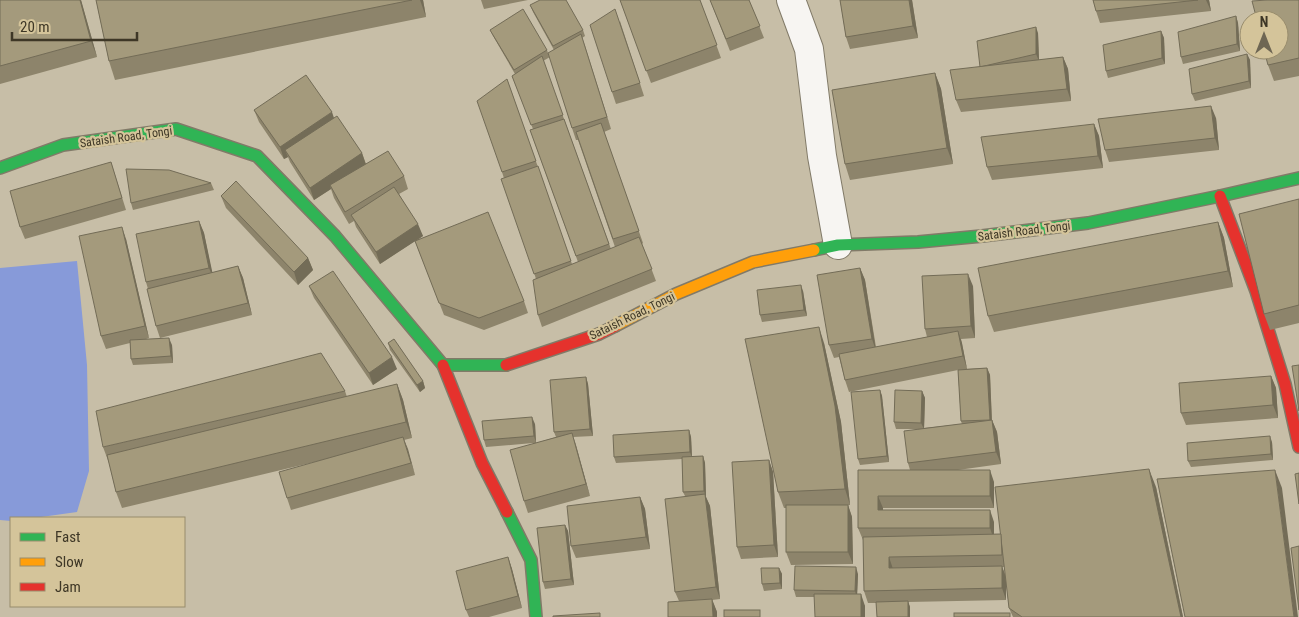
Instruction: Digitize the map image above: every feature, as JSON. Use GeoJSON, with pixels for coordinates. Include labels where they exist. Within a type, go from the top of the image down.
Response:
{"type":"FeatureCollection","features":[{"type":"Feature","properties":{"kind":"street"},"geometry":{"type":"LineString","coordinates":[[791,0],[809,49],[822,156],[838,245]]}},
{"type":"Feature","properties":{"kind":"street","name":"Sataish Road, Tongi"},"geometry":{"type":"LineString","coordinates":[[0,168],[63,145],[176,129],[257,156],[335,236],[443,364],[508,364],[599,334],[676,294],[753,262],[838,245],[918,242],[1078,224],[1220,196],[1299,178]]}},
{"type":"Feature","properties":{"kind":"street"},"geometry":{"type":"LineString","coordinates":[[1220,196],[1256,291],[1285,384],[1299,446]]}},
{"type":"Feature","properties":{"kind":"street"},"geometry":{"type":"LineString","coordinates":[[443,364],[482,462],[531,560],[536,617]]}},
{"type":"Feature","properties":{"kind":"water"},"geometry":{"type":"Polygon","coordinates":[[[77,261],[87,365],[89,471],[77,512],[41,517],[10,517],[10,521],[0,520],[0,268],[77,261]]]}},
{"type":"Feature","properties":{"kind":"building"},"geometry":{"type":"Polygon","coordinates":[[[0,0],[80,0],[91,41],[0,66],[0,0]]]}},
{"type":"Feature","properties":{"kind":"building"},"geometry":{"type":"Polygon","coordinates":[[[96,0],[412,0],[109,61],[96,0]]]}},
{"type":"Feature","properties":{"kind":"building"},"geometry":{"type":"Polygon","coordinates":[[[540,0],[566,0],[583,30],[553,46],[530,5],[540,0]]]}},
{"type":"Feature","properties":{"kind":"building"},"geometry":{"type":"Polygon","coordinates":[[[620,0],[700,0],[717,45],[646,71],[620,0]]]}},
{"type":"Feature","properties":{"kind":"building"},"geometry":{"type":"Polygon","coordinates":[[[710,0],[749,0],[760,26],[726,39],[710,0]]]}},
{"type":"Feature","properties":{"kind":"building"},"geometry":{"type":"Polygon","coordinates":[[[840,0],[909,0],[913,26],[846,37],[840,0]]]}},
{"type":"Feature","properties":{"kind":"building"},"geometry":{"type":"Polygon","coordinates":[[[1093,0],[1198,0],[1096,11],[1093,0]]]}},
{"type":"Feature","properties":{"kind":"building"},"geometry":{"type":"Polygon","coordinates":[[[1299,0],[1299,58],[1268,65],[1267,60],[1289,60],[1289,10],[1254,10],[1252,1],[1299,0]]]}},
{"type":"Feature","properties":{"kind":"building"},"geometry":{"type":"Polygon","coordinates":[[[523,9],[547,50],[514,70],[490,30],[523,9]]]}},
{"type":"Feature","properties":{"kind":"building"},"geometry":{"type":"Polygon","coordinates":[[[615,9],[640,83],[612,92],[590,25],[615,9]]]}},
{"type":"Feature","properties":{"kind":"building"},"geometry":{"type":"Polygon","coordinates":[[[1236,16],[1237,44],[1181,57],[1178,32],[1236,16]]]}},
{"type":"Feature","properties":{"kind":"building"},"geometry":{"type":"Polygon","coordinates":[[[1036,27],[1036,54],[980,67],[977,41],[1036,27]]]}},
{"type":"Feature","properties":{"kind":"building"},"geometry":{"type":"Polygon","coordinates":[[[1161,31],[1162,58],[1106,71],[1103,45],[1161,31]]]}},
{"type":"Feature","properties":{"kind":"building"},"geometry":{"type":"Polygon","coordinates":[[[581,34],[607,117],[572,128],[548,53],[581,34]]]}},
{"type":"Feature","properties":{"kind":"building"},"geometry":{"type":"Polygon","coordinates":[[[542,56],[563,115],[531,125],[512,76],[542,56]]]}},
{"type":"Feature","properties":{"kind":"building"},"geometry":{"type":"Polygon","coordinates":[[[1239,56],[1239,60],[1247,60],[1249,81],[1192,94],[1189,69],[1239,56]]]}},
{"type":"Feature","properties":{"kind":"building"},"geometry":{"type":"Polygon","coordinates":[[[1063,57],[1067,89],[956,100],[950,70],[1063,57]]]}},
{"type":"Feature","properties":{"kind":"building"},"geometry":{"type":"Polygon","coordinates":[[[935,73],[947,148],[845,164],[832,90],[935,73]]]}},
{"type":"Feature","properties":{"kind":"building"},"geometry":{"type":"Polygon","coordinates":[[[306,75],[332,112],[280,147],[254,110],[306,75]]]}},
{"type":"Feature","properties":{"kind":"building"},"geometry":{"type":"Polygon","coordinates":[[[507,79],[536,161],[502,172],[477,101],[507,79]]]}},
{"type":"Feature","properties":{"kind":"building"},"geometry":{"type":"Polygon","coordinates":[[[1211,106],[1215,138],[1105,150],[1098,119],[1211,106]]]}},
{"type":"Feature","properties":{"kind":"building"},"geometry":{"type":"Polygon","coordinates":[[[337,116],[362,153],[310,188],[285,150],[337,116]]]}},
{"type":"Feature","properties":{"kind":"building"},"geometry":{"type":"Polygon","coordinates":[[[564,119],[609,244],[576,256],[530,130],[564,119]]]}},
{"type":"Feature","properties":{"kind":"building"},"geometry":{"type":"Polygon","coordinates":[[[601,123],[639,231],[613,239],[576,132],[601,123]]]}},
{"type":"Feature","properties":{"kind":"building"},"geometry":{"type":"Polygon","coordinates":[[[1094,124],[1098,156],[987,167],[981,137],[1094,124]]]}},
{"type":"Feature","properties":{"kind":"building"},"geometry":{"type":"Polygon","coordinates":[[[388,151],[404,176],[345,212],[330,185],[388,151]]]}},
{"type":"Feature","properties":{"kind":"building"},"geometry":{"type":"Polygon","coordinates":[[[111,162],[122,198],[20,227],[10,191],[111,162]]]}},
{"type":"Feature","properties":{"kind":"building"},"geometry":{"type":"Polygon","coordinates":[[[538,166],[571,261],[534,274],[501,179],[538,166]]]}},
{"type":"Feature","properties":{"kind":"building"},"geometry":{"type":"Polygon","coordinates":[[[126,169],[169,170],[211,183],[131,203],[126,169]]]}},
{"type":"Feature","properties":{"kind":"building"},"geometry":{"type":"Polygon","coordinates":[[[236,181],[308,258],[294,272],[221,196],[236,181]]]}},
{"type":"Feature","properties":{"kind":"building"},"geometry":{"type":"Polygon","coordinates":[[[394,187],[418,224],[376,252],[351,215],[394,187]]]}},
{"type":"Feature","properties":{"kind":"building"},"geometry":{"type":"Polygon","coordinates":[[[1299,199],[1299,305],[1264,314],[1239,214],[1299,199]]]}},
{"type":"Feature","properties":{"kind":"building"},"geometry":{"type":"Polygon","coordinates":[[[488,212],[524,301],[479,318],[439,303],[415,241],[488,212]]]}},
{"type":"Feature","properties":{"kind":"building"},"geometry":{"type":"Polygon","coordinates":[[[199,221],[209,268],[146,282],[136,234],[199,221]]]}},
{"type":"Feature","properties":{"kind":"building"},"geometry":{"type":"Polygon","coordinates":[[[1218,222],[1228,271],[988,316],[978,268],[1218,222]]]}},
{"type":"Feature","properties":{"kind":"building"},"geometry":{"type":"Polygon","coordinates":[[[122,227],[145,326],[101,336],[79,236],[122,227]]]}},
{"type":"Feature","properties":{"kind":"building"},"geometry":{"type":"Polygon","coordinates":[[[639,237],[652,269],[538,315],[533,280],[639,237]]]}},
{"type":"Feature","properties":{"kind":"building"},"geometry":{"type":"Polygon","coordinates":[[[238,266],[248,303],[156,326],[147,289],[238,266]]]}},
{"type":"Feature","properties":{"kind":"building"},"geometry":{"type":"Polygon","coordinates":[[[860,268],[872,339],[829,345],[817,275],[860,268]]]}},
{"type":"Feature","properties":{"kind":"building"},"geometry":{"type":"Polygon","coordinates":[[[333,271],[392,357],[369,373],[309,286],[333,271]]]}},
{"type":"Feature","properties":{"kind":"building"},"geometry":{"type":"Polygon","coordinates":[[[968,274],[971,326],[925,329],[922,276],[968,274]]]}},
{"type":"Feature","properties":{"kind":"building"},"geometry":{"type":"Polygon","coordinates":[[[801,285],[804,310],[760,315],[757,290],[801,285]]]}},
{"type":"Feature","properties":{"kind":"building"},"geometry":{"type":"Polygon","coordinates":[[[819,327],[835,406],[845,489],[778,492],[745,339],[819,327]]]}},
{"type":"Feature","properties":{"kind":"building"},"geometry":{"type":"Polygon","coordinates":[[[958,331],[963,356],[845,380],[839,354],[958,331]]]}},
{"type":"Feature","properties":{"kind":"building"},"geometry":{"type":"Polygon","coordinates":[[[169,338],[171,356],[131,359],[130,340],[169,338]]]}},
{"type":"Feature","properties":{"kind":"building"},"geometry":{"type":"Polygon","coordinates":[[[394,339],[423,381],[417,385],[388,343],[394,339]]]}},
{"type":"Feature","properties":{"kind":"building"},"geometry":{"type":"Polygon","coordinates":[[[321,353],[345,391],[103,447],[96,411],[321,353]]]}},
{"type":"Feature","properties":{"kind":"building"},"geometry":{"type":"Polygon","coordinates":[[[1299,365],[1299,411],[1292,366],[1299,365]]]}},
{"type":"Feature","properties":{"kind":"building"},"geometry":{"type":"Polygon","coordinates":[[[987,368],[990,420],[961,421],[958,370],[987,368]]]}},
{"type":"Feature","properties":{"kind":"building"},"geometry":{"type":"Polygon","coordinates":[[[1271,376],[1273,405],[1181,413],[1179,383],[1271,376]]]}},
{"type":"Feature","properties":{"kind":"building"},"geometry":{"type":"Polygon","coordinates":[[[586,377],[590,429],[554,432],[550,380],[586,377]]]}},
{"type":"Feature","properties":{"kind":"building"},"geometry":{"type":"Polygon","coordinates":[[[397,384],[406,422],[116,492],[107,455],[397,384]]]}},
{"type":"Feature","properties":{"kind":"building"},"geometry":{"type":"Polygon","coordinates":[[[880,390],[887,456],[858,459],[851,392],[880,390]]]}},
{"type":"Feature","properties":{"kind":"building"},"geometry":{"type":"Polygon","coordinates":[[[895,390],[922,391],[921,423],[894,422],[895,390]]]}},
{"type":"Feature","properties":{"kind":"building"},"geometry":{"type":"Polygon","coordinates":[[[532,417],[534,436],[484,440],[482,421],[532,417]]]}},
{"type":"Feature","properties":{"kind":"building"},"geometry":{"type":"Polygon","coordinates":[[[992,420],[996,452],[908,463],[904,431],[992,420]]]}},
{"type":"Feature","properties":{"kind":"building"},"geometry":{"type":"Polygon","coordinates":[[[689,430],[690,452],[614,457],[613,435],[689,430]]]}},
{"type":"Feature","properties":{"kind":"building"},"geometry":{"type":"Polygon","coordinates":[[[572,433],[586,484],[524,501],[510,450],[572,433]]]}},
{"type":"Feature","properties":{"kind":"building"},"geometry":{"type":"Polygon","coordinates":[[[1270,436],[1271,454],[1188,461],[1187,443],[1270,436]]]}},
{"type":"Feature","properties":{"kind":"building"},"geometry":{"type":"Polygon","coordinates":[[[403,437],[411,463],[287,498],[279,472],[403,437]]]}},
{"type":"Feature","properties":{"kind":"building"},"geometry":{"type":"Polygon","coordinates":[[[703,456],[704,491],[683,492],[682,457],[703,456]]]}},
{"type":"Feature","properties":{"kind":"building"},"geometry":{"type":"Polygon","coordinates":[[[769,460],[774,545],[737,547],[732,462],[769,460]]]}},
{"type":"Feature","properties":{"kind":"building"},"geometry":{"type":"Polygon","coordinates":[[[1149,469],[1181,617],[1022,617],[1009,608],[995,487],[1149,469]]]}},
{"type":"Feature","properties":{"kind":"building"},"geometry":{"type":"Polygon","coordinates":[[[858,470],[990,470],[990,496],[878,496],[878,510],[990,510],[990,528],[858,528],[858,470]]]}},
{"type":"Feature","properties":{"kind":"building"},"geometry":{"type":"Polygon","coordinates":[[[1275,470],[1294,617],[1185,617],[1157,479],[1275,470]]]}},
{"type":"Feature","properties":{"kind":"building"},"geometry":{"type":"Polygon","coordinates":[[[1299,473],[1299,504],[1295,474],[1299,473]]]}},
{"type":"Feature","properties":{"kind":"building"},"geometry":{"type":"Polygon","coordinates":[[[705,494],[716,587],[675,592],[665,499],[705,494]]]}},
{"type":"Feature","properties":{"kind":"building"},"geometry":{"type":"Polygon","coordinates":[[[640,497],[646,537],[571,546],[567,506],[640,497]]]}},
{"type":"Feature","properties":{"kind":"building"},"geometry":{"type":"Polygon","coordinates":[[[786,505],[848,505],[848,552],[786,552],[786,505]]]}},
{"type":"Feature","properties":{"kind":"building"},"geometry":{"type":"Polygon","coordinates":[[[565,525],[571,579],[543,582],[537,528],[565,525]]]}},
{"type":"Feature","properties":{"kind":"building"},"geometry":{"type":"Polygon","coordinates":[[[1001,534],[1002,555],[889,557],[889,568],[1002,566],[1002,588],[864,591],[863,537],[1001,534]]]}},
{"type":"Feature","properties":{"kind":"building"},"geometry":{"type":"Polygon","coordinates":[[[1299,546],[1299,610],[1291,548],[1299,546]]]}},
{"type":"Feature","properties":{"kind":"building"},"geometry":{"type":"Polygon","coordinates":[[[508,557],[518,596],[466,610],[456,571],[508,557]]]}},
{"type":"Feature","properties":{"kind":"building"},"geometry":{"type":"Polygon","coordinates":[[[795,566],[856,567],[855,591],[794,590],[795,566]]]}},
{"type":"Feature","properties":{"kind":"building"},"geometry":{"type":"Polygon","coordinates":[[[761,568],[779,568],[780,583],[762,584],[761,568]]]}},
{"type":"Feature","properties":{"kind":"building"},"geometry":{"type":"Polygon","coordinates":[[[814,594],[861,594],[861,617],[815,617],[814,594]]]}},
{"type":"Feature","properties":{"kind":"building"},"geometry":{"type":"Polygon","coordinates":[[[712,599],[713,617],[668,617],[668,602],[712,599]]]}},
{"type":"Feature","properties":{"kind":"building"},"geometry":{"type":"Polygon","coordinates":[[[908,601],[908,617],[877,617],[876,602],[908,601]]]}},
{"type":"Feature","properties":{"kind":"building"},"geometry":{"type":"Polygon","coordinates":[[[724,610],[760,610],[760,617],[724,617],[724,610]]]}},
{"type":"Feature","properties":{"kind":"building"},"geometry":{"type":"Polygon","coordinates":[[[600,613],[600,617],[553,617],[553,616],[600,613]]]}},
{"type":"Feature","properties":{"kind":"building"},"geometry":{"type":"Polygon","coordinates":[[[954,613],[1010,613],[1010,617],[954,617],[954,613]]]}},
{"type":"Feature","properties":{"kind":"traffic: fast"},"geometry":{"type":"LineString","coordinates":[[0,168],[63,145],[176,129],[257,156],[335,236],[443,365],[506,365]]}},
{"type":"Feature","properties":{"kind":"traffic: fast"},"geometry":{"type":"LineString","coordinates":[[814,250],[838,245],[918,242],[1088,223],[1299,178]]}},
{"type":"Feature","properties":{"kind":"traffic: fast"},"geometry":{"type":"LineString","coordinates":[[507,512],[531,560],[536,617]]}},
{"type":"Feature","properties":{"kind":"traffic: slow"},"geometry":{"type":"LineString","coordinates":[[615,326],[676,294],[753,262],[814,250]]}},
{"type":"Feature","properties":{"kind":"traffic: jam"},"geometry":{"type":"LineString","coordinates":[[1220,196],[1256,291],[1285,384],[1299,447]]}},
{"type":"Feature","properties":{"kind":"traffic: jam"},"geometry":{"type":"LineString","coordinates":[[506,365],[599,334],[615,326]]}},
{"type":"Feature","properties":{"kind":"traffic: jam"},"geometry":{"type":"LineString","coordinates":[[443,365],[482,463],[507,512]]}}]}
